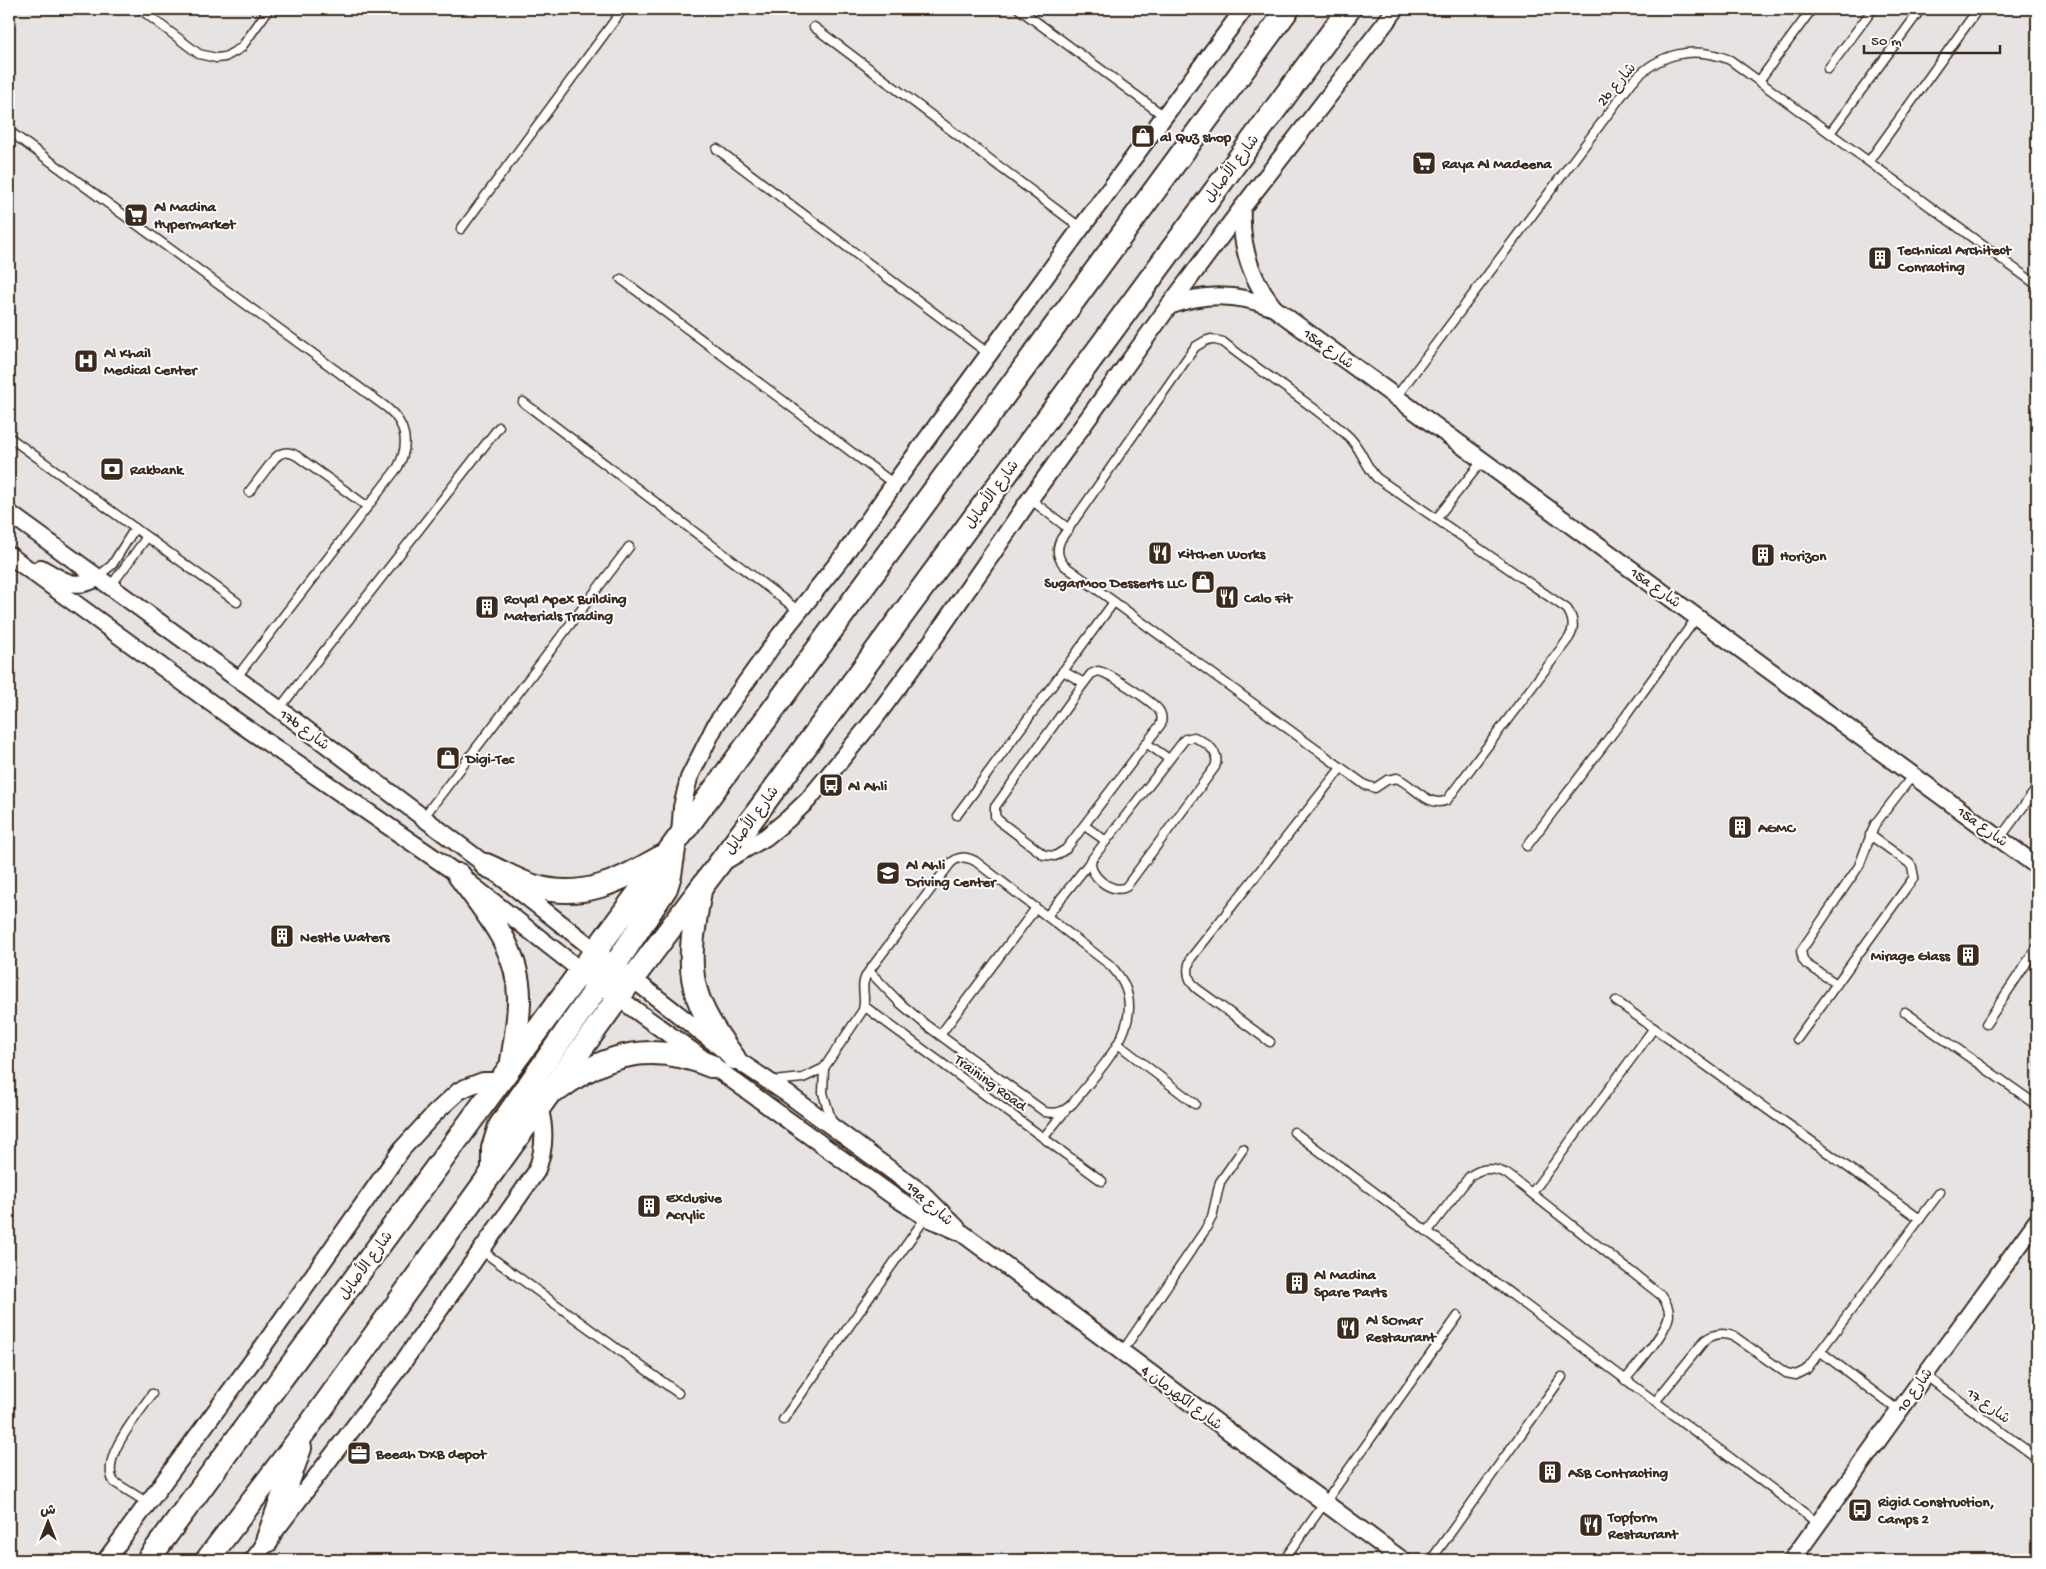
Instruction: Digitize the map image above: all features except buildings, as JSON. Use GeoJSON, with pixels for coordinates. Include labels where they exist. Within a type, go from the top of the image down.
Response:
{"type":"FeatureCollection","features":[{"type":"Feature","properties":{"kind":"main road"},"geometry":{"type":"LineString","coordinates":[[493,1171],[493,1148],[500,1126],[585,1007],[589,977],[596,951],[1288,9]]}},
{"type":"Feature","properties":{"kind":"main road","name":"شارع الأصايل"},"geometry":{"type":"LineString","coordinates":[[623,972],[700,888],[719,864],[1349,9]]}},
{"type":"Feature","properties":{"kind":"main road"},"geometry":{"type":"LineString","coordinates":[[486,865],[531,885],[548,890],[565,892],[586,890],[607,885],[626,877],[674,846]]}},
{"type":"Feature","properties":{"kind":"main road"},"geometry":{"type":"LineString","coordinates":[[207,1560],[308,1426],[618,998],[623,972],[666,888],[673,861],[674,846]]}},
{"type":"Feature","properties":{"kind":"main road"},"geometry":{"type":"LineString","coordinates":[[458,875],[501,933],[514,960],[520,999],[506,1072]]}},
{"type":"Feature","properties":{"kind":"main road"},"geometry":{"type":"LineString","coordinates":[[700,888],[691,946],[693,982],[704,1014],[713,1030],[734,1058]]}},
{"type":"Feature","properties":{"kind":"main road","name":"شارع الأصايل"},"geometry":{"type":"LineString","coordinates":[[148,1560],[506,1072],[589,977]]}},
{"type":"Feature","properties":{"kind":"main road"},"geometry":{"type":"LineString","coordinates":[[541,1104],[585,1071],[600,1063],[634,1054],[674,1054],[711,1066]]}},
{"type":"Feature","properties":{"kind":"main road"},"geometry":{"type":"LineString","coordinates":[[267,1541],[308,1426]]}},
{"type":"Feature","properties":{"kind":"street"},"geometry":{"type":"LineString","coordinates":[[674,846],[689,778],[702,750],[722,716],[799,611],[830,574],[1081,228],[1244,9]]}},
{"type":"Feature","properties":{"kind":"street"},"geometry":{"type":"LineString","coordinates":[[719,864],[766,837],[808,800],[902,682],[1030,499],[1169,306],[1242,208],[1396,9]]}},
{"type":"Feature","properties":{"kind":"street","name":"15a شارع"},"geometry":{"type":"LineString","coordinates":[[1242,208],[1242,239],[1250,269],[1264,296],[1274,308]]}},
{"type":"Feature","properties":{"kind":"street","name":"15a شارع"},"geometry":{"type":"LineString","coordinates":[[1169,306],[1199,297],[1230,296],[1260,302],[1274,308],[2037,866]]}},
{"type":"Feature","properties":{"kind":"street","name":"17b شارع"},"geometry":{"type":"LineString","coordinates":[[9,514],[279,709],[486,865],[596,951]]}},
{"type":"Feature","properties":{"kind":"street"},"geometry":{"type":"LineString","coordinates":[[9,550],[67,582],[86,584],[104,582]]}},
{"type":"Feature","properties":{"kind":"street","name":"17b شارع"},"geometry":{"type":"LineString","coordinates":[[9,555],[229,716],[458,875],[589,977]]}},
{"type":"Feature","properties":{"kind":"street","name":"19a شارع"},"geometry":{"type":"LineString","coordinates":[[596,951],[734,1058],[769,1081],[922,1193],[962,1233]]}},
{"type":"Feature","properties":{"kind":"street","name":"19a شارع"},"geometry":{"type":"LineString","coordinates":[[589,977],[893,1196],[926,1217],[962,1233]]}},
{"type":"Feature","properties":{"kind":"street"},"geometry":{"type":"LineString","coordinates":[[106,1560],[262,1348],[402,1149],[435,1113],[459,1091],[506,1072]]}},
{"type":"Feature","properties":{"kind":"street"},"geometry":{"type":"LineString","coordinates":[[253,1560],[401,1365],[530,1181],[540,1162],[543,1151],[544,1128],[541,1104]]}},
{"type":"Feature","properties":{"kind":"street","name":"شارع 10"},"geometry":{"type":"LineString","coordinates":[[1792,1560],[2037,1221]]}},
{"type":"Feature","properties":{"kind":"street","name":"شارع الكهرمان 4"},"geometry":{"type":"LineString","coordinates":[[962,1233],[1402,1560]]}},
{"type":"Feature","properties":{"kind":"lane"},"geometry":{"type":"LineString","coordinates":[[140,9],[199,54],[216,58],[225,57],[241,48],[269,9]]}},
{"type":"Feature","properties":{"kind":"lane"},"geometry":{"type":"LineString","coordinates":[[461,230],[623,9]]}},
{"type":"Feature","properties":{"kind":"lane"},"geometry":{"type":"LineString","coordinates":[[1019,9],[1164,116]]}},
{"type":"Feature","properties":{"kind":"lane"},"geometry":{"type":"LineString","coordinates":[[1759,81],[1812,9]]}},
{"type":"Feature","properties":{"kind":"lane"},"geometry":{"type":"LineString","coordinates":[[1828,69],[1873,9]]}},
{"type":"Feature","properties":{"kind":"lane"},"geometry":{"type":"LineString","coordinates":[[1830,133],[1921,9]]}},
{"type":"Feature","properties":{"kind":"lane"},"geometry":{"type":"LineString","coordinates":[[1869,161],[1978,9]]}},
{"type":"Feature","properties":{"kind":"lane"},"geometry":{"type":"LineString","coordinates":[[814,27],[1081,228]]}},
{"type":"Feature","properties":{"kind":"lane","name":"2b شارع"},"geometry":{"type":"LineString","coordinates":[[1396,397],[1632,82],[1642,72],[1664,58],[1690,52],[1704,52],[1730,60],[2037,285]]}},
{"type":"Feature","properties":{"kind":"lane"},"geometry":{"type":"LineString","coordinates":[[9,131],[394,413],[400,421],[406,439],[403,458],[368,507],[236,678]]}},
{"type":"Feature","properties":{"kind":"lane"},"geometry":{"type":"LineString","coordinates":[[717,149],[989,354]]}},
{"type":"Feature","properties":{"kind":"lane"},"geometry":{"type":"LineString","coordinates":[[621,280],[894,484]]}},
{"type":"Feature","properties":{"kind":"lane"},"geometry":{"type":"LineString","coordinates":[[1211,340],[1223,342],[1348,436],[1364,456],[1368,468],[1377,478],[1436,518],[1566,609],[1573,619],[1572,633],[1447,800],[1443,802],[1433,802],[1398,778],[1387,780],[1374,788],[1370,788],[1062,563],[1057,548],[1061,539],[1195,347],[1211,340]]}},
{"type":"Feature","properties":{"kind":"lane"},"geometry":{"type":"LineString","coordinates":[[523,402],[799,611]]}},
{"type":"Feature","properties":{"kind":"lane"},"geometry":{"type":"LineString","coordinates":[[279,709],[499,427]]}},
{"type":"Feature","properties":{"kind":"lane"},"geometry":{"type":"LineString","coordinates":[[9,437],[237,602]]}},
{"type":"Feature","properties":{"kind":"lane"},"geometry":{"type":"LineString","coordinates":[[250,492],[275,458],[288,452],[298,456],[368,507]]}},
{"type":"Feature","properties":{"kind":"lane"},"geometry":{"type":"LineString","coordinates":[[1436,518],[1483,460]]}},
{"type":"Feature","properties":{"kind":"lane"},"geometry":{"type":"LineString","coordinates":[[1030,499],[1069,529]]}},
{"type":"Feature","properties":{"kind":"lane"},"geometry":{"type":"LineString","coordinates":[[104,582],[112,565],[135,528]]}},
{"type":"Feature","properties":{"kind":"lane"},"geometry":{"type":"LineString","coordinates":[[104,582],[147,537]]}},
{"type":"Feature","properties":{"kind":"lane"},"geometry":{"type":"LineString","coordinates":[[423,818],[629,547]]}},
{"type":"Feature","properties":{"kind":"lane"},"geometry":{"type":"LineString","coordinates":[[957,815],[1114,602]]}},
{"type":"Feature","properties":{"kind":"lane"},"geometry":{"type":"LineString","coordinates":[[1527,846],[1625,717],[1697,617]]}},
{"type":"Feature","properties":{"kind":"lane"},"geometry":{"type":"LineString","coordinates":[[1063,671],[1084,683]]}},
{"type":"Feature","properties":{"kind":"lane"},"geometry":{"type":"LineString","coordinates":[[1094,672],[1103,672],[1155,707],[1161,716],[1161,724],[1066,849],[1055,856],[1044,855],[998,820],[994,811],[997,804],[1084,683],[1094,672]]}},
{"type":"Feature","properties":{"kind":"lane"},"geometry":{"type":"LineString","coordinates":[[1047,916],[1185,739],[1194,737],[1215,751],[1217,762],[1126,887],[1119,890],[1111,888],[1093,873],[1090,862]]}},
{"type":"Feature","properties":{"kind":"lane"},"geometry":{"type":"LineString","coordinates":[[1146,743],[1169,759]]}},
{"type":"Feature","properties":{"kind":"lane"},"geometry":{"type":"LineString","coordinates":[[1270,1042],[1196,988],[1188,977],[1188,964],[1342,768]]}},
{"type":"Feature","properties":{"kind":"lane"},"geometry":{"type":"LineString","coordinates":[[1837,984],[1806,964],[1801,951],[1860,866],[1870,835],[1879,818],[1913,774]]}},
{"type":"Feature","properties":{"kind":"lane"},"geometry":{"type":"LineString","coordinates":[[2000,838],[2037,788]]}},
{"type":"Feature","properties":{"kind":"lane"},"geometry":{"type":"LineString","coordinates":[[1085,826],[1106,841]]}},
{"type":"Feature","properties":{"kind":"lane"},"geometry":{"type":"LineString","coordinates":[[1797,1039],[1914,877],[1912,867],[1908,863],[1870,835]]}},
{"type":"Feature","properties":{"kind":"lane"},"geometry":{"type":"LineString","coordinates":[[769,1081],[803,1078],[824,1068],[864,1006],[862,986],[865,977],[950,864],[964,857],[975,861],[1110,965],[1120,975],[1128,995],[1130,1006],[1126,1028],[1118,1044],[1044,1138]]}},
{"type":"Feature","properties":{"kind":"lane"},"geometry":{"type":"LineString","coordinates":[[940,1035],[1036,908]]}},
{"type":"Feature","properties":{"kind":"lane"},"geometry":{"type":"LineString","coordinates":[[1986,1024],[2037,947]]}},
{"type":"Feature","properties":{"kind":"lane"},"geometry":{"type":"LineString","coordinates":[[869,971],[900,1003],[940,1035],[1045,1112],[1055,1114],[1065,1110]]}},
{"type":"Feature","properties":{"kind":"lane"},"geometry":{"type":"LineString","coordinates":[[1616,1002],[1920,1219]]}},
{"type":"Feature","properties":{"kind":"lane","name":"Training Road"},"geometry":{"type":"LineString","coordinates":[[864,1006],[1102,1181]]}},
{"type":"Feature","properties":{"kind":"lane"},"geometry":{"type":"LineString","coordinates":[[1905,1012],[2037,1105]]}},
{"type":"Feature","properties":{"kind":"lane"},"geometry":{"type":"LineString","coordinates":[[1532,1193],[1654,1028]]}},
{"type":"Feature","properties":{"kind":"lane"},"geometry":{"type":"LineString","coordinates":[[1118,1044],[1195,1104]]}},
{"type":"Feature","properties":{"kind":"lane"},"geometry":{"type":"LineString","coordinates":[[824,1068],[824,1093],[829,1117],[834,1128]]}},
{"type":"Feature","properties":{"kind":"lane"},"geometry":{"type":"LineString","coordinates":[[1294,1132],[1819,1524]]}},
{"type":"Feature","properties":{"kind":"lane"},"geometry":{"type":"LineString","coordinates":[[1122,1352],[1205,1230],[1212,1217],[1220,1182],[1243,1149]]}},
{"type":"Feature","properties":{"kind":"lane"},"geometry":{"type":"LineString","coordinates":[[1428,1231],[1476,1172],[1492,1168],[1500,1170],[1532,1193],[1662,1296],[1666,1302],[1669,1315],[1665,1328],[1625,1380]]}},
{"type":"Feature","properties":{"kind":"lane"},"geometry":{"type":"LineString","coordinates":[[1655,1402],[1705,1340],[1716,1334],[1729,1334],[1735,1337],[1781,1371],[1791,1375],[1796,1375],[1806,1370],[1940,1192]]}},
{"type":"Feature","properties":{"kind":"lane"},"geometry":{"type":"LineString","coordinates":[[783,1420],[926,1217]]}},
{"type":"Feature","properties":{"kind":"lane"},"geometry":{"type":"LineString","coordinates":[[481,1250],[678,1393]]}},
{"type":"Feature","properties":{"kind":"lane"},"geometry":{"type":"LineString","coordinates":[[1284,1560],[1458,1316]]}},
{"type":"Feature","properties":{"kind":"lane"},"geometry":{"type":"LineString","coordinates":[[1821,1352],[1899,1411]]}},
{"type":"Feature","properties":{"kind":"lane","name":"شارع 17"},"geometry":{"type":"LineString","coordinates":[[1924,1375],[2037,1458]]}},
{"type":"Feature","properties":{"kind":"lane"},"geometry":{"type":"LineString","coordinates":[[1431,1560],[1562,1377]]}},
{"type":"Feature","properties":{"kind":"lane"},"geometry":{"type":"LineString","coordinates":[[148,1504],[114,1482],[109,1467],[114,1451],[152,1394]]}},
{"type":"Feature","properties":{"kind":"shaded area"},"geometry":{"type":"Polygon","coordinates":[[[9,9],[2037,9],[2037,1560],[9,1560],[9,9]]]}},
{"type":"Feature","properties":{"kind":"place","name":"al Quz shop"},"geometry":{"type":"Point","coordinates":[1143,136]}},
{"type":"Feature","properties":{"kind":"place","name":"Raya Al Madeena"},"geometry":{"type":"Point","coordinates":[1424,163]}},
{"type":"Feature","properties":{"kind":"place","name":"Al Madina Hypermarket"},"geometry":{"type":"Point","coordinates":[136,215]}},
{"type":"Feature","properties":{"kind":"place","name":"Technical Architect Conracting"},"geometry":{"type":"Point","coordinates":[1880,258]}},
{"type":"Feature","properties":{"kind":"place","name":"Al Khail Medical Center"},"geometry":{"type":"Point","coordinates":[86,361]}},
{"type":"Feature","properties":{"kind":"place","name":"Rakbank"},"geometry":{"type":"Point","coordinates":[112,469]}},
{"type":"Feature","properties":{"kind":"place","name":"Kitchen Works"},"geometry":{"type":"Point","coordinates":[1160,553]}},
{"type":"Feature","properties":{"kind":"place","name":"Horizon"},"geometry":{"type":"Point","coordinates":[1763,555]}},
{"type":"Feature","properties":{"kind":"place","name":"SugarMoo Desserts LLC"},"geometry":{"type":"Point","coordinates":[1203,582]}},
{"type":"Feature","properties":{"kind":"place","name":"Calo Fit"},"geometry":{"type":"Point","coordinates":[1227,597]}},
{"type":"Feature","properties":{"kind":"place","name":"Royal Apex Building Materials Trading"},"geometry":{"type":"Point","coordinates":[487,607]}},
{"type":"Feature","properties":{"kind":"place","name":"Digi-Tec"},"geometry":{"type":"Point","coordinates":[448,758]}},
{"type":"Feature","properties":{"kind":"place","name":"Al Ahli"},"geometry":{"type":"Point","coordinates":[831,785]}},
{"type":"Feature","properties":{"kind":"place","name":"AGMC"},"geometry":{"type":"Point","coordinates":[1740,827]}},
{"type":"Feature","properties":{"kind":"place","name":"Al Ahli Driving Center"},"geometry":{"type":"Point","coordinates":[888,873]}},
{"type":"Feature","properties":{"kind":"place","name":"Nestle Waters"},"geometry":{"type":"Point","coordinates":[282,936]}},
{"type":"Feature","properties":{"kind":"place","name":"Mirage Glass"},"geometry":{"type":"Point","coordinates":[1968,955]}},
{"type":"Feature","properties":{"kind":"place","name":"Exclusive Acrylic"},"geometry":{"type":"Point","coordinates":[649,1206]}},
{"type":"Feature","properties":{"kind":"place","name":"Al Madina Spare Parts"},"geometry":{"type":"Point","coordinates":[1297,1283]}},
{"type":"Feature","properties":{"kind":"place","name":"Al SOmar Restaurant"},"geometry":{"type":"Point","coordinates":[1348,1328]}},
{"type":"Feature","properties":{"kind":"place","name":"Beeah DXB depot"},"geometry":{"type":"Point","coordinates":[359,1453]}},
{"type":"Feature","properties":{"kind":"place","name":"ASB Contracting"},"geometry":{"type":"Point","coordinates":[1550,1472]}},
{"type":"Feature","properties":{"kind":"place","name":"Rigid Construction, Camps 2"},"geometry":{"type":"Point","coordinates":[1860,1510]}},
{"type":"Feature","properties":{"kind":"place","name":"Topform Restaurant"},"geometry":{"type":"Point","coordinates":[1591,1525]}}]}
